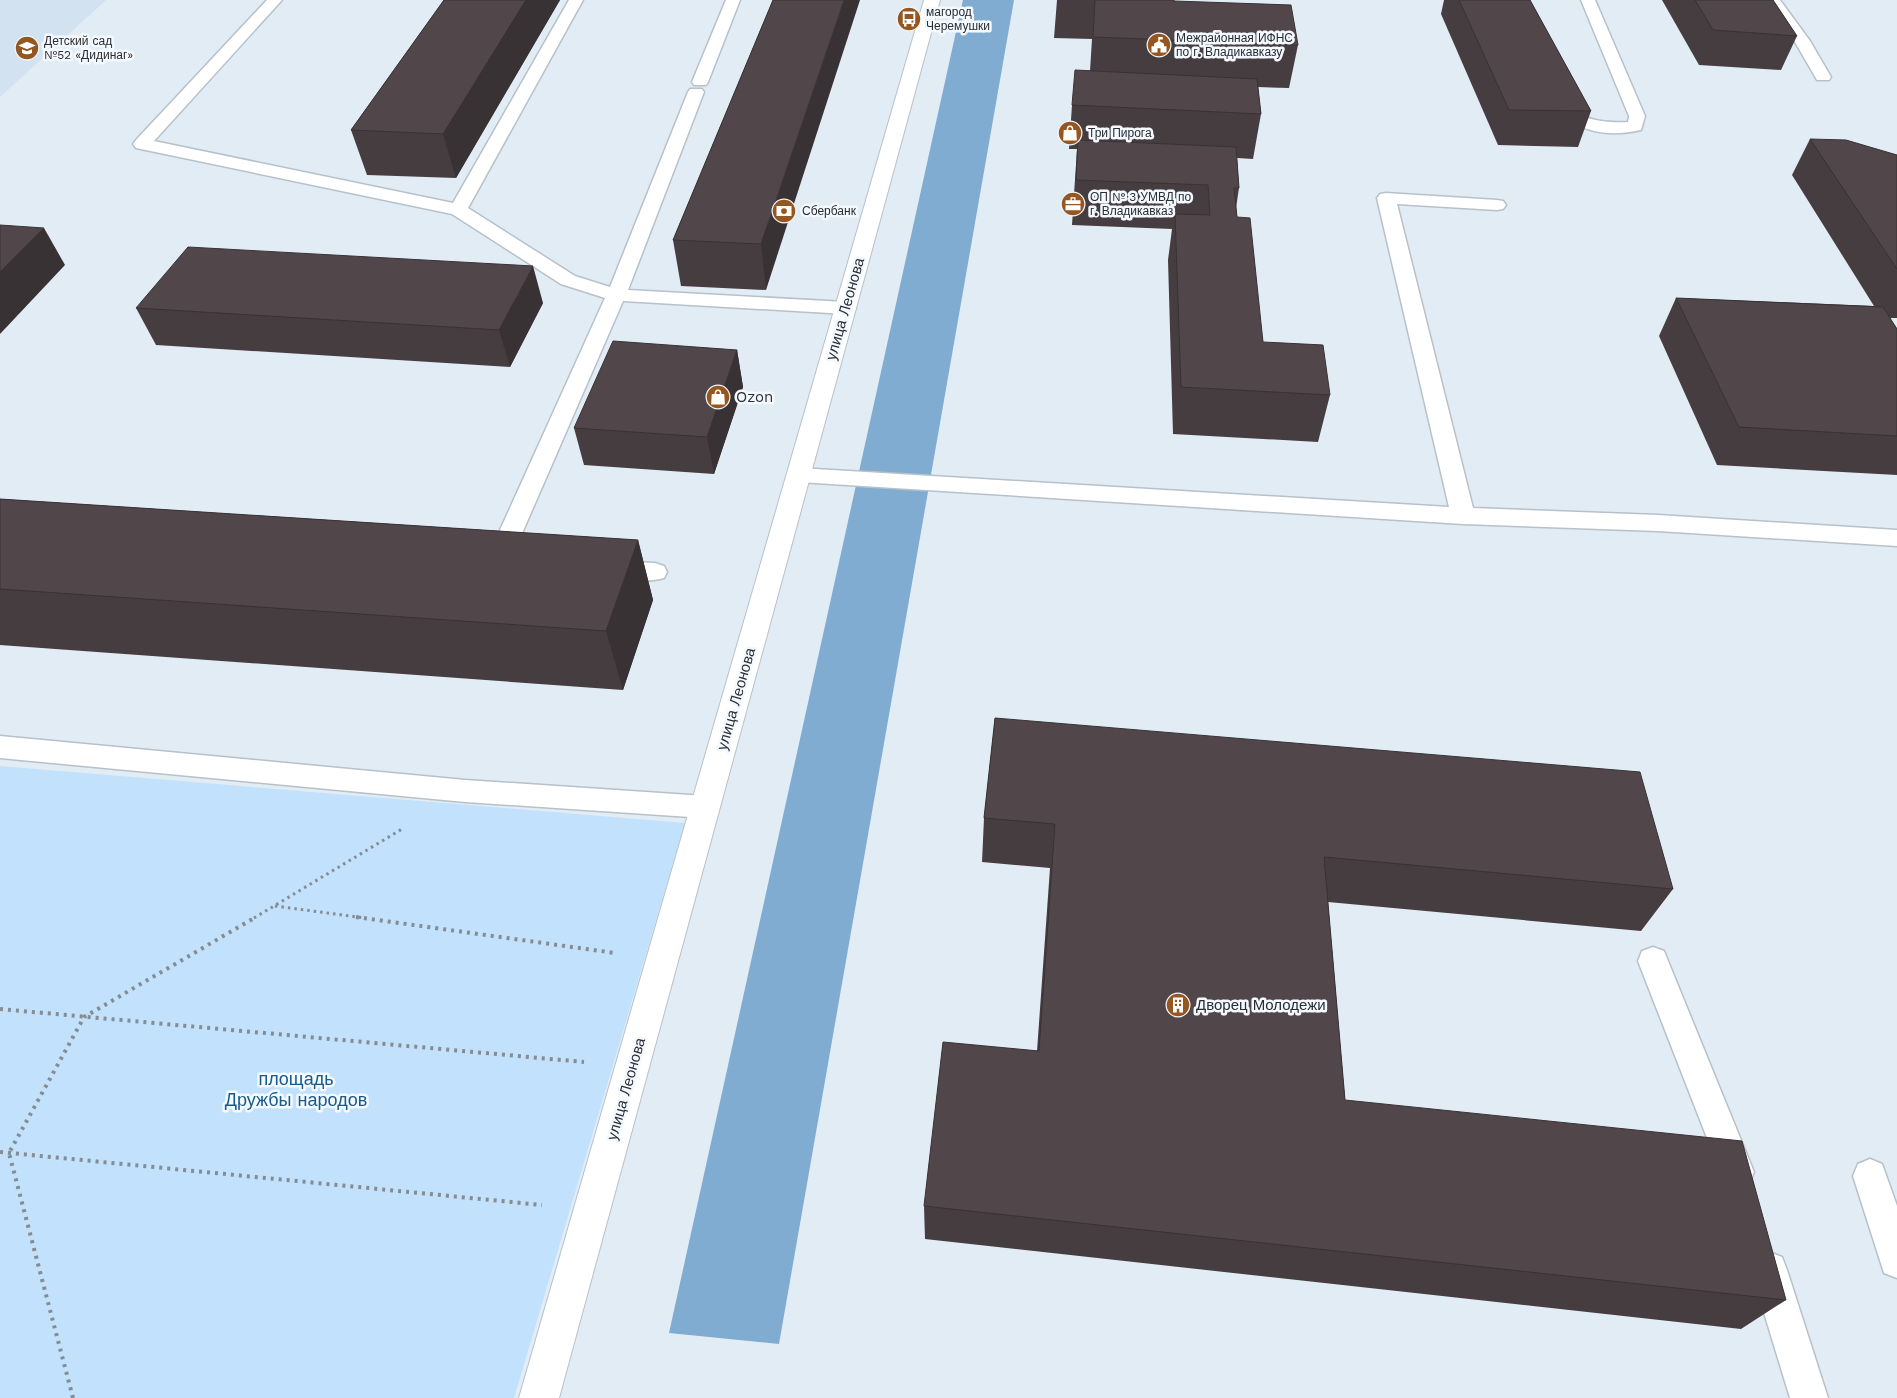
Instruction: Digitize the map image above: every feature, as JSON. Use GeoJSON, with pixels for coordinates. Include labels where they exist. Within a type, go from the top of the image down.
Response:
{"type":"FeatureCollection","features":[{"type":"Feature","properties":{"kind":"street","name":"улица Леонова"},"geometry":{"type":"LineString","coordinates":[[539,1398],[932,0]]}},
{"type":"Feature","properties":{"kind":"lane"},"geometry":{"type":"LineString","coordinates":[[275,0],[142,144],[458,210],[568,280]]}},
{"type":"Feature","properties":{"kind":"lane"},"geometry":{"type":"LineString","coordinates":[[458,210],[576,0]]}},
{"type":"Feature","properties":{"kind":"lane"},"geometry":{"type":"LineString","coordinates":[[498,561],[616,295],[733,0]]}},
{"type":"Feature","properties":{"kind":"lane"},"geometry":{"type":"LineString","coordinates":[[1553,90],[1561,108],[1588,125],[1609,128],[1635,126],[1638,116],[1588,0]]}},
{"type":"Feature","properties":{"kind":"lane"},"geometry":{"type":"LineString","coordinates":[[1772,0],[1802,41],[1823,77]]}},
{"type":"Feature","properties":{"kind":"lane"},"geometry":{"type":"LineString","coordinates":[[1463,516],[1386,198],[1497,205]]}},
{"type":"Feature","properties":{"kind":"lane"},"geometry":{"type":"LineString","coordinates":[[529,278],[568,280],[616,295],[846,308]]}},
{"type":"Feature","properties":{"kind":"lane"},"geometry":{"type":"LineString","coordinates":[[799,475],[1463,516],[1658,523],[1897,538]]}},
{"type":"Feature","properties":{"kind":"lane"},"geometry":{"type":"LineString","coordinates":[[586,567],[655,572]]}},
{"type":"Feature","properties":{"kind":"lane"},"geometry":{"type":"LineString","coordinates":[[0,747],[465,791],[705,807]]}},
{"type":"Feature","properties":{"kind":"lane"},"geometry":{"type":"LineString","coordinates":[[1653,961],[1746,1196]]}},
{"type":"Feature","properties":{"kind":"lane"},"geometry":{"type":"LineString","coordinates":[[1870,1176],[1897,1260]]}},
{"type":"Feature","properties":{"kind":"lane"},"geometry":{"type":"LineString","coordinates":[[1760,1242],[1809,1398]]}},
{"type":"Feature","properties":{"kind":"path"},"geometry":{"type":"LineString","coordinates":[[73,1398],[9,1153],[84,1017],[275,906],[465,791]]}},
{"type":"Feature","properties":{"kind":"path"},"geometry":{"type":"LineString","coordinates":[[275,906],[624,955]]}},
{"type":"Feature","properties":{"kind":"path"},"geometry":{"type":"LineString","coordinates":[[0,1009],[586,1062]]}},
{"type":"Feature","properties":{"kind":"path"},"geometry":{"type":"LineString","coordinates":[[0,1152],[544,1205]]}},
{"type":"Feature","properties":{"kind":"shaded area","name":"Детский сад №52 «Дидинаг»"},"geometry":{"type":"Polygon","coordinates":[[[0,0],[106,0],[0,97],[0,0]]]}},
{"type":"Feature","properties":{"kind":"shaded area"},"geometry":{"type":"Polygon","coordinates":[[[963,0],[1014,0],[779,1344],[669,1333],[963,0]]]}},
{"type":"Feature","properties":{"kind":"green space","name":"площадь Дружбы народов"},"geometry":{"type":"Polygon","coordinates":[[[0,766],[685,823],[514,1398],[0,1398],[0,766]]]}},
{"type":"Feature","properties":{"kind":"building"},"geometry":{"type":"Polygon","coordinates":[[[444,0],[526,0],[443,134],[351,130],[444,0]]]}},
{"type":"Feature","properties":{"kind":"building"},"geometry":{"type":"Polygon","coordinates":[[[773,0],[844,0],[761,244],[673,240],[773,0]]]}},
{"type":"Feature","properties":{"kind":"building"},"geometry":{"type":"Polygon","coordinates":[[[1095,0],[1174,0],[1291,5],[1298,45],[1093,37],[1095,0]]]}},
{"type":"Feature","properties":{"kind":"building"},"geometry":{"type":"Polygon","coordinates":[[[1459,0],[1530,0],[1591,111],[1509,110],[1459,0]]]}},
{"type":"Feature","properties":{"kind":"building"},"geometry":{"type":"Polygon","coordinates":[[[1695,0],[1773,0],[1797,36],[1713,30],[1695,0]]]}},
{"type":"Feature","properties":{"kind":"building"},"geometry":{"type":"Polygon","coordinates":[[[1075,70],[1257,79],[1261,114],[1072,105],[1075,70]]]}},
{"type":"Feature","properties":{"kind":"building"},"geometry":{"type":"Polygon","coordinates":[[[1810,139],[1846,140],[1897,155],[1897,269],[1810,139]]]}},
{"type":"Feature","properties":{"kind":"building"},"geometry":{"type":"Polygon","coordinates":[[[1078,140],[1236,147],[1239,188],[1234,188],[1237,217],[1250,218],[1263,342],[1323,345],[1330,395],[1181,387],[1175,214],[1210,215],[1208,185],[1076,180],[1078,140]]]}},
{"type":"Feature","properties":{"kind":"building"},"geometry":{"type":"Polygon","coordinates":[[[0,225],[44,228],[0,272],[0,225]]]}},
{"type":"Feature","properties":{"kind":"building"},"geometry":{"type":"Polygon","coordinates":[[[188,247],[533,266],[499,330],[136,308],[188,247]]]}},
{"type":"Feature","properties":{"kind":"building"},"geometry":{"type":"Polygon","coordinates":[[[1676,298],[1883,307],[1897,329],[1897,436],[1739,427],[1676,298]]]}},
{"type":"Feature","properties":{"kind":"building"},"geometry":{"type":"Polygon","coordinates":[[[613,341],[737,350],[707,437],[574,428],[613,341]]]}},
{"type":"Feature","properties":{"kind":"building"},"geometry":{"type":"Polygon","coordinates":[[[0,499],[638,540],[606,631],[0,589],[0,499]]]}},
{"type":"Feature","properties":{"kind":"building","name":"Дворец Молодежи"},"geometry":{"type":"Polygon","coordinates":[[[995,718],[1640,772],[1673,889],[1324,857],[1345,1100],[1742,1141],[1786,1300],[924,1206],[943,1042],[1039,1051],[1055,824],[984,818],[995,718]]]}},
{"type":"Feature","properties":{"kind":"place","name":"магород Черемушки"},"geometry":{"type":"Point","coordinates":[909,19]}},
{"type":"Feature","properties":{"kind":"place","name":"Межрайонная ИФНС по г. Владикавказу"},"geometry":{"type":"Point","coordinates":[1159,45]}},
{"type":"Feature","properties":{"kind":"place","name":"Детский сад №52 «Дидинаг»"},"geometry":{"type":"Point","coordinates":[27,48]}},
{"type":"Feature","properties":{"kind":"place","name":"Три Пирога"},"geometry":{"type":"Point","coordinates":[1070,133]}},
{"type":"Feature","properties":{"kind":"place","name":"ОП № 3 УМВД по г. Владикавказ"},"geometry":{"type":"Point","coordinates":[1073,204]}},
{"type":"Feature","properties":{"kind":"place","name":"Сбербанк"},"geometry":{"type":"Point","coordinates":[784,211]}},
{"type":"Feature","properties":{"kind":"place","name":"Ozon"},"geometry":{"type":"Point","coordinates":[718,397]}},
{"type":"Feature","properties":{"kind":"place","name":"Дворец Молодежи"},"geometry":{"type":"Point","coordinates":[1178,1005]}}]}
